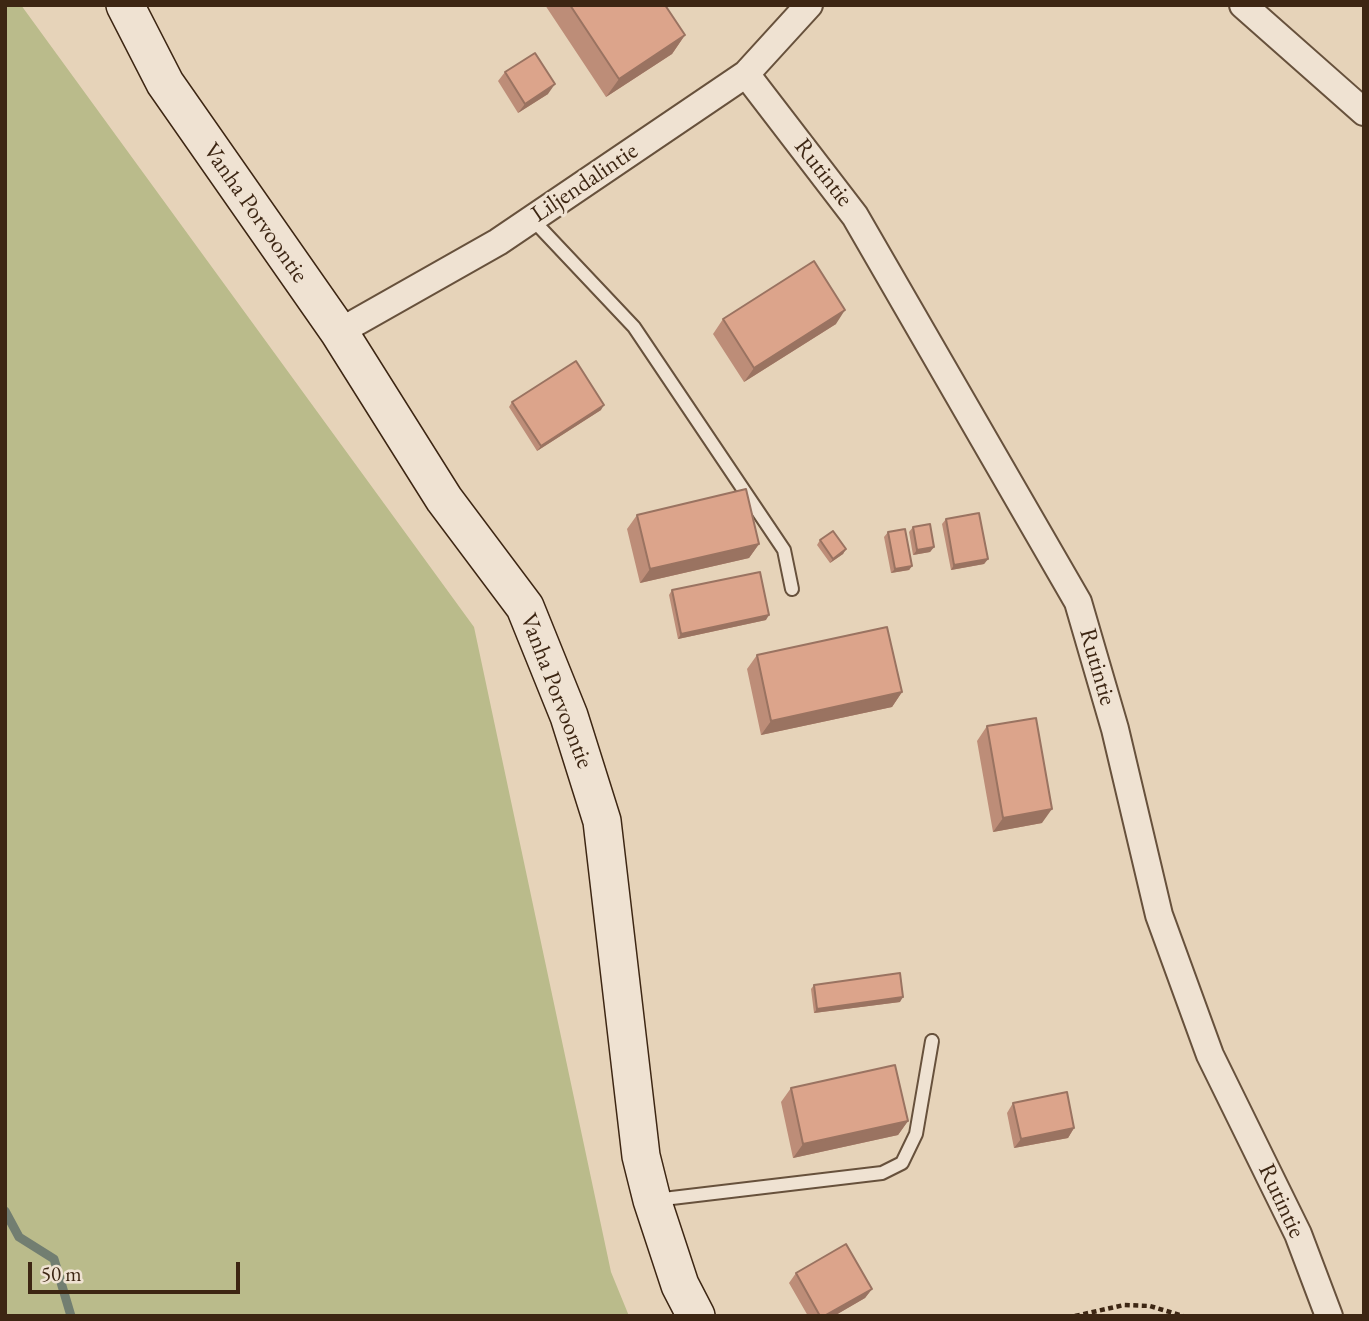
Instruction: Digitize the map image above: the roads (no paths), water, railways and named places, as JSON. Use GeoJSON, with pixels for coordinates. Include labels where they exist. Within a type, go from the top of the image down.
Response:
{"type":"FeatureCollection","features":[{"type":"Feature","properties":{"kind":"main road","name":"Vanha Porvoontie"},"geometry":{"type":"LineString","coordinates":[[125,5],[165,83],[339,332],[444,499],[525,607],[569,716],[602,821],[641,1156],[652,1200],[680,1285],[696,1316]]}},
{"type":"Feature","properties":{"kind":"street","name":"Liljendalintie"},"geometry":{"type":"LineString","coordinates":[[339,332],[498,242],[746,74],[809,5]]}},
{"type":"Feature","properties":{"kind":"street"},"geometry":{"type":"LineString","coordinates":[[1243,5],[1364,112]]}},
{"type":"Feature","properties":{"kind":"street","name":"Rutintie"},"geometry":{"type":"LineString","coordinates":[[746,74],[855,216],[1078,602],[1115,729],[1159,915],[1210,1055],[1298,1234],[1329,1316]]}},
{"type":"Feature","properties":{"kind":"lane"},"geometry":{"type":"LineString","coordinates":[[531,219],[634,327],[784,550],[792,589]]}},
{"type":"Feature","properties":{"kind":"lane"},"geometry":{"type":"LineString","coordinates":[[652,1200],[882,1173],[902,1163],[916,1134],[932,1041]]}},
{"type":"Feature","properties":{"kind":"waterway"},"geometry":{"type":"LineString","coordinates":[[5,1211],[19,1237],[54,1259],[71,1316]]}}]}
